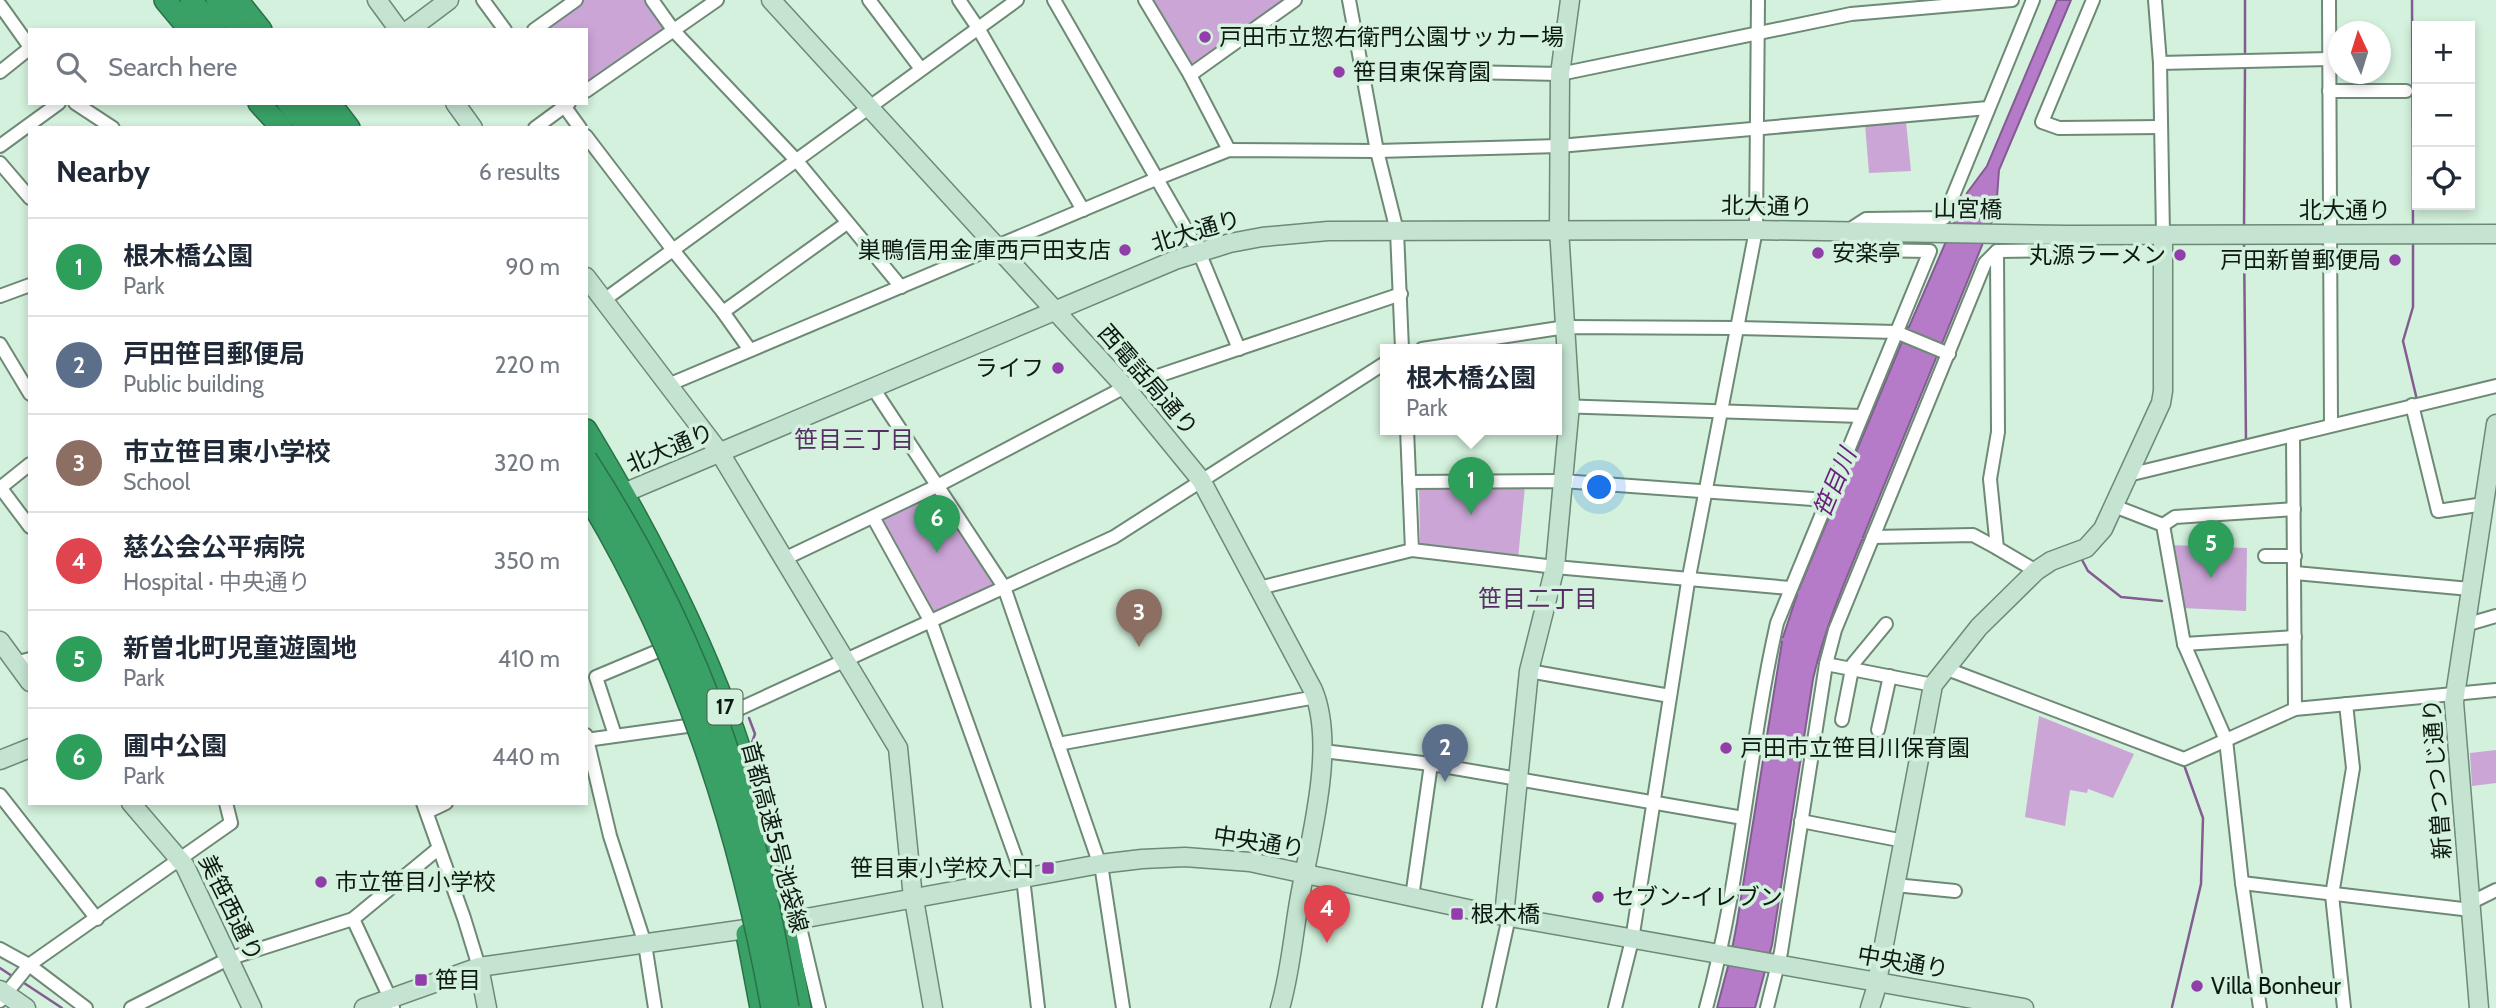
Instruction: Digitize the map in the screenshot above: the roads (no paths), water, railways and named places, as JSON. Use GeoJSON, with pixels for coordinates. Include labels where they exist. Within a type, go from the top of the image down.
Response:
{"type":"FeatureCollection","features":[{"type":"Feature","properties":{"kind":"highway"},"geometry":{"type":"LineString","coordinates":[[164,0],[188,28]]}},
{"type":"Feature","properties":{"kind":"highway"},"geometry":{"type":"LineString","coordinates":[[180,0],[203,28]]}},
{"type":"Feature","properties":{"kind":"highway"},"geometry":{"type":"LineString","coordinates":[[191,0],[213,28]]}},
{"type":"Feature","properties":{"kind":"highway"},"geometry":{"type":"LineString","coordinates":[[204,0],[226,28]]}},
{"type":"Feature","properties":{"kind":"highway"},"geometry":{"type":"LineString","coordinates":[[210,0],[232,28]]}},
{"type":"Feature","properties":{"kind":"highway"},"geometry":{"type":"LineString","coordinates":[[217,0],[239,28]]}},
{"type":"Feature","properties":{"kind":"highway"},"geometry":{"type":"LineString","coordinates":[[223,0],[240,28]]}},
{"type":"Feature","properties":{"kind":"highway"},"geometry":{"type":"LineString","coordinates":[[223,0],[246,28]]}},
{"type":"Feature","properties":{"kind":"highway"},"geometry":{"type":"LineString","coordinates":[[237,0],[259,28]]}},
{"type":"Feature","properties":{"kind":"highway"},"geometry":{"type":"LineString","coordinates":[[253,0],[273,28]]}},
{"type":"Feature","properties":{"kind":"highway"},"geometry":{"type":"LineString","coordinates":[[263,105],[280,126]]}},
{"type":"Feature","properties":{"kind":"highway"},"geometry":{"type":"LineString","coordinates":[[277,105],[294,126]]}},
{"type":"Feature","properties":{"kind":"highway"},"geometry":{"type":"LineString","coordinates":[[290,105],[306,126]]}},
{"type":"Feature","properties":{"kind":"highway"},"geometry":{"type":"LineString","coordinates":[[295,105],[311,126]]}},
{"type":"Feature","properties":{"kind":"highway"},"geometry":{"type":"LineString","coordinates":[[302,105],[318,126]]}},
{"type":"Feature","properties":{"kind":"highway"},"geometry":{"type":"LineString","coordinates":[[310,105],[326,126]]}},
{"type":"Feature","properties":{"kind":"highway"},"geometry":{"type":"LineString","coordinates":[[319,105],[335,126]]}},
{"type":"Feature","properties":{"kind":"highway"},"geometry":{"type":"LineString","coordinates":[[332,105],[347,126]]}},
{"type":"Feature","properties":{"kind":"highway","name":"17"},"geometry":{"type":"LineString","coordinates":[[588,433],[664,570],[686,666],[704,714],[765,839],[791,920],[800,1008]]}},
{"type":"Feature","properties":{"kind":"highway","name":"首都高速5号池袋線"},"geometry":{"type":"LineString","coordinates":[[588,462],[655,579],[695,664],[717,722],[737,779],[753,841],[788,1008]]}},
{"type":"Feature","properties":{"kind":"highway","name":"首都高速5号池袋線"},"geometry":{"type":"LineString","coordinates":[[588,497],[638,585],[679,673],[698,722],[736,848],[772,1008]]}},
{"type":"Feature","properties":{"kind":"highway","name":"17"},"geometry":{"type":"LineString","coordinates":[[588,518],[630,588],[658,651],[686,666]]}},
{"type":"Feature","properties":{"kind":"highway","name":"17"},"geometry":{"type":"LineString","coordinates":[[629,548],[686,666],[704,714],[755,892]]}},
{"type":"Feature","properties":{"kind":"highway","name":"17"},"geometry":{"type":"LineString","coordinates":[[704,714],[724,842],[746,929],[761,1008]]}},
{"type":"Feature","properties":{"kind":"highway"},"geometry":{"type":"LineString","coordinates":[[774,976],[780,1008]]}},
{"type":"Feature","properties":{"kind":"street"},"geometry":{"type":"LineString","coordinates":[[377,0],[398,28]]}},
{"type":"Feature","properties":{"kind":"street"},"geometry":{"type":"LineString","coordinates":[[412,28],[449,0]]}},
{"type":"Feature","properties":{"kind":"street"},"geometry":{"type":"LineString","coordinates":[[482,0],[503,28]]}},
{"type":"Feature","properties":{"kind":"street"},"geometry":{"type":"LineString","coordinates":[[537,28],[576,0]]}},
{"type":"Feature","properties":{"kind":"street"},"geometry":{"type":"LineString","coordinates":[[652,0],[674,31],[797,161],[901,287]]}},
{"type":"Feature","properties":{"kind":"street"},"geometry":{"type":"LineString","coordinates":[[588,91],[717,0]]}},
{"type":"Feature","properties":{"kind":"street","name":"西電話局通り"},"geometry":{"type":"LineString","coordinates":[[771,0],[1125,387],[1201,480],[1316,697],[1323,751],[1305,873],[1280,1008]]}},
{"type":"Feature","properties":{"kind":"street"},"geometry":{"type":"LineString","coordinates":[[869,0],[920,69]]}},
{"type":"Feature","properties":{"kind":"street"},"geometry":{"type":"LineString","coordinates":[[959,0],[978,28],[1083,210]]}},
{"type":"Feature","properties":{"kind":"street"},"geometry":{"type":"LineString","coordinates":[[604,300],[1017,0]]}},
{"type":"Feature","properties":{"kind":"street"},"geometry":{"type":"LineString","coordinates":[[1055,0],[1199,252],[1239,349]]}},
{"type":"Feature","properties":{"kind":"street"},"geometry":{"type":"LineString","coordinates":[[1145,0],[1190,75],[1229,150]]}},
{"type":"Feature","properties":{"kind":"street"},"geometry":{"type":"LineString","coordinates":[[1190,75],[1296,0]]}},
{"type":"Feature","properties":{"kind":"street"},"geometry":{"type":"LineString","coordinates":[[1349,0],[1377,151],[1397,231],[1402,344]]}},
{"type":"Feature","properties":{"kind":"street"},"geometry":{"type":"LineString","coordinates":[[1489,1008],[1507,926],[1505,906],[1529,671],[1555,567],[1562,481],[1566,327],[1559,229],[1560,74],[1570,0]]}},
{"type":"Feature","properties":{"kind":"street"},"geometry":{"type":"LineString","coordinates":[[1615,1008],[1632,940],[1689,579],[1755,230],[1758,0]]}},
{"type":"Feature","properties":{"kind":"street"},"geometry":{"type":"LineString","coordinates":[[1362,69],[1560,74],[1851,14],[2012,0]]}},
{"type":"Feature","properties":{"kind":"street"},"geometry":{"type":"LineString","coordinates":[[1706,1008],[1723,955],[1763,685],[1777,623],[1930,251],[1865,250],[1846,232],[1866,219],[1944,218],[2033,0]]}},
{"type":"Feature","properties":{"kind":"street"},"geometry":{"type":"LineString","coordinates":[[2093,0],[2042,122],[2059,128],[2161,127]]}},
{"type":"Feature","properties":{"kind":"street"},"geometry":{"type":"LineString","coordinates":[[1870,1008],[1933,685],[1979,627],[2036,570],[2051,561],[2086,548],[2103,529],[2161,403],[2163,234],[2160,63],[2155,0]]}},
{"type":"Feature","properties":{"kind":"street"},"geometry":{"type":"LineString","coordinates":[[2329,0],[2329,21]]}},
{"type":"Feature","properties":{"kind":"street"},"geometry":{"type":"LineString","coordinates":[[0,5],[28,44]]}},
{"type":"Feature","properties":{"kind":"street"},"geometry":{"type":"LineString","coordinates":[[0,72],[28,49]]}},
{"type":"Feature","properties":{"kind":"street"},"geometry":{"type":"LineString","coordinates":[[2160,63],[2328,59]]}},
{"type":"Feature","properties":{"kind":"street"},"geometry":{"type":"LineString","coordinates":[[2329,84],[2331,425]]}},
{"type":"Feature","properties":{"kind":"street"},"geometry":{"type":"LineString","coordinates":[[2329,91],[2406,91]]}},
{"type":"Feature","properties":{"kind":"street"},"geometry":{"type":"LineString","coordinates":[[32,126],[57,105]]}},
{"type":"Feature","properties":{"kind":"street"},"geometry":{"type":"LineString","coordinates":[[78,105],[110,126]]}},
{"type":"Feature","properties":{"kind":"street"},"geometry":{"type":"LineString","coordinates":[[456,105],[472,126]]}},
{"type":"Feature","properties":{"kind":"street"},"geometry":{"type":"LineString","coordinates":[[538,126],[564,105]]}},
{"type":"Feature","properties":{"kind":"street"},"geometry":{"type":"LineString","coordinates":[[566,105],[579,126]]}},
{"type":"Feature","properties":{"kind":"street"},"geometry":{"type":"LineString","coordinates":[[668,385],[1229,150],[1377,151],[1559,146],[1988,108]]}},
{"type":"Feature","properties":{"kind":"street"},"geometry":{"type":"LineString","coordinates":[[0,146],[28,128]]}},
{"type":"Feature","properties":{"kind":"street"},"geometry":{"type":"LineString","coordinates":[[588,139],[750,350]]}},
{"type":"Feature","properties":{"kind":"street"},"geometry":{"type":"LineString","coordinates":[[0,163],[28,196]]}},
{"type":"Feature","properties":{"kind":"street"},"geometry":{"type":"LineString","coordinates":[[723,312],[847,223]]}},
{"type":"Feature","properties":{"kind":"street","name":"北大通り"},"geometry":{"type":"LineString","coordinates":[[588,508],[1175,260],[1262,237],[1295,233],[1559,229],[1867,232]]}},
{"type":"Feature","properties":{"kind":"street","name":"山宮橋"},"geometry":{"type":"LineString","coordinates":[[1867,232],[2068,235]]}},
{"type":"Feature","properties":{"kind":"street","name":"北大通り"},"geometry":{"type":"LineString","coordinates":[[2068,235],[2496,234]]}},
{"type":"Feature","properties":{"kind":"street"},"geometry":{"type":"LineString","coordinates":[[1767,1008],[1826,664],[1835,630],[1947,353],[1985,263],[1997,251],[2069,250],[2080,246],[2091,235]]}},
{"type":"Feature","properties":{"kind":"street"},"geometry":{"type":"LineString","coordinates":[[1997,251],[1998,432],[1990,480],[1997,548]]}},
{"type":"Feature","properties":{"kind":"street"},"geometry":{"type":"LineString","coordinates":[[588,280],[720,453],[898,748],[913,897],[933,1008]]}},
{"type":"Feature","properties":{"kind":"street"},"geometry":{"type":"LineString","coordinates":[[0,296],[28,286]]}},
{"type":"Feature","properties":{"kind":"street"},"geometry":{"type":"LineString","coordinates":[[784,559],[937,486],[1125,387],[1401,295]]}},
{"type":"Feature","properties":{"kind":"street"},"geometry":{"type":"LineString","coordinates":[[1455,344],[1566,327],[1737,328],[1897,333],[1947,353]]}},
{"type":"Feature","properties":{"kind":"street"},"geometry":{"type":"LineString","coordinates":[[0,344],[28,391]]}},
{"type":"Feature","properties":{"kind":"street"},"geometry":{"type":"LineString","coordinates":[[588,738],[615,735],[704,714],[845,660],[1114,537],[1380,366]]}},
{"type":"Feature","properties":{"kind":"street"},"geometry":{"type":"LineString","coordinates":[[2128,474],[2496,386]]}},
{"type":"Feature","properties":{"kind":"street"},"geometry":{"type":"LineString","coordinates":[[873,388],[1004,587],[1100,864],[1124,1008]]}},
{"type":"Feature","properties":{"kind":"street"},"geometry":{"type":"LineString","coordinates":[[2412,405],[2438,511],[2484,504]]}},
{"type":"Feature","properties":{"kind":"street"},"geometry":{"type":"LineString","coordinates":[[1563,406],[1861,416]]}},
{"type":"Feature","properties":{"kind":"street","name":"新曽つつじ通り"},"geometry":{"type":"LineString","coordinates":[[2479,1008],[2454,694],[2484,504],[2492,471],[2496,424]]}},
{"type":"Feature","properties":{"kind":"street"},"geometry":{"type":"LineString","coordinates":[[1407,435],[1412,550]]}},
{"type":"Feature","properties":{"kind":"street"},"geometry":{"type":"LineString","coordinates":[[2293,435],[2295,709]]}},
{"type":"Feature","properties":{"kind":"street"},"geometry":{"type":"LineString","coordinates":[[28,466],[0,487],[28,524]]}},
{"type":"Feature","properties":{"kind":"street"},"geometry":{"type":"LineString","coordinates":[[1409,482],[1562,481],[1826,500]]}},
{"type":"Feature","properties":{"kind":"street"},"geometry":{"type":"LineString","coordinates":[[2114,506],[2163,525]]}},
{"type":"Feature","properties":{"kind":"street"},"geometry":{"type":"LineString","coordinates":[[2163,525],[2175,517],[2294,509]]}},
{"type":"Feature","properties":{"kind":"street"},"geometry":{"type":"LineString","coordinates":[[873,517],[931,622],[1023,878],[1038,1008]]}},
{"type":"Feature","properties":{"kind":"street"},"geometry":{"type":"LineString","coordinates":[[2163,525],[2184,644],[2226,740],[2242,883],[2260,1008]]}},
{"type":"Feature","properties":{"kind":"street"},"geometry":{"type":"LineString","coordinates":[[1873,537],[1973,535],[2036,570]]}},
{"type":"Feature","properties":{"kind":"street"},"geometry":{"type":"LineString","coordinates":[[1259,588],[1412,550],[1555,567],[1790,588]]}},
{"type":"Feature","properties":{"kind":"street"},"geometry":{"type":"LineString","coordinates":[[2265,556],[2295,556]]}},
{"type":"Feature","properties":{"kind":"street"},"geometry":{"type":"LineString","coordinates":[[2295,573],[2470,589]]}},
{"type":"Feature","properties":{"kind":"street"},"geometry":{"type":"LineString","coordinates":[[2465,625],[2496,616]]}},
{"type":"Feature","properties":{"kind":"street"},"geometry":{"type":"LineString","coordinates":[[1842,720],[1853,664],[1886,624]]}},
{"type":"Feature","properties":{"kind":"street"},"geometry":{"type":"LineString","coordinates":[[2184,644],[2295,637]]}},
{"type":"Feature","properties":{"kind":"street"},"geometry":{"type":"LineString","coordinates":[[0,641],[23,661]]}},
{"type":"Feature","properties":{"kind":"street"},"geometry":{"type":"LineString","coordinates":[[615,735],[596,677],[658,651]]}},
{"type":"Feature","properties":{"kind":"street"},"geometry":{"type":"LineString","coordinates":[[1826,664],[1933,685]]}},
{"type":"Feature","properties":{"kind":"street"},"geometry":{"type":"LineString","coordinates":[[1947,669],[2184,759],[2295,709],[2496,690]]}},
{"type":"Feature","properties":{"kind":"street"},"geometry":{"type":"LineString","coordinates":[[1529,671],[1670,696]]}},
{"type":"Feature","properties":{"kind":"street"},"geometry":{"type":"LineString","coordinates":[[1878,730],[1890,676]]}},
{"type":"Feature","properties":{"kind":"street"},"geometry":{"type":"LineString","coordinates":[[1058,744],[1316,697]]}},
{"type":"Feature","properties":{"kind":"street"},"geometry":{"type":"LineString","coordinates":[[2344,1008],[2332,895],[2353,768],[2346,704]]}},
{"type":"Feature","properties":{"kind":"street"},"geometry":{"type":"LineString","coordinates":[[588,742],[610,836],[645,944],[654,1008]]}},
{"type":"Feature","properties":{"kind":"street"},"geometry":{"type":"LineString","coordinates":[[0,760],[28,749]]}},
{"type":"Feature","properties":{"kind":"street"},"geometry":{"type":"LineString","coordinates":[[1323,751],[1431,764],[1743,818]]}},
{"type":"Feature","properties":{"kind":"street"},"geometry":{"type":"LineString","coordinates":[[1412,898],[1431,764]]}},
{"type":"Feature","properties":{"kind":"street"},"geometry":{"type":"LineString","coordinates":[[0,795],[97,919]]}},
{"type":"Feature","properties":{"kind":"street","name":"美笹西通り"},"geometry":{"type":"LineString","coordinates":[[133,805],[180,860],[252,1008]]}},
{"type":"Feature","properties":{"kind":"street"},"geometry":{"type":"LineString","coordinates":[[26,1008],[5,993],[27,967],[231,823],[226,805]]}},
{"type":"Feature","properties":{"kind":"street"},"geometry":{"type":"LineString","coordinates":[[425,808],[479,967],[486,1008]]}},
{"type":"Feature","properties":{"kind":"street"},"geometry":{"type":"LineString","coordinates":[[1801,821],[1903,841]]}},
{"type":"Feature","properties":{"kind":"street"},"geometry":{"type":"LineString","coordinates":[[131,1008],[228,958],[354,919],[439,848]]}},
{"type":"Feature","properties":{"kind":"street","name":"中央通り"},"geometry":{"type":"LineString","coordinates":[[364,1008],[392,1003],[479,967],[746,929],[1100,864],[1143,859],[1207,857],[1250,862],[1412,898],[1723,955]]}},
{"type":"Feature","properties":{"kind":"street"},"geometry":{"type":"LineString","coordinates":[[2242,883],[2332,895],[2471,906],[2496,890]]}},
{"type":"Feature","properties":{"kind":"street"},"geometry":{"type":"LineString","coordinates":[[1895,885],[1955,891]]}},
{"type":"Feature","properties":{"kind":"street"},"geometry":{"type":"LineString","coordinates":[[354,919],[392,1003]]}},
{"type":"Feature","properties":{"kind":"street"},"geometry":{"type":"LineString","coordinates":[[791,920],[819,1008]]}},
{"type":"Feature","properties":{"kind":"street"},"geometry":{"type":"LineString","coordinates":[[0,949],[86,1008]]}},
{"type":"Feature","properties":{"kind":"street"},"geometry":{"type":"LineString","coordinates":[[1723,955],[1776,966]]}},
{"type":"Feature","properties":{"kind":"street","name":"中央通り"},"geometry":{"type":"LineString","coordinates":[[1776,966],[1877,983],[1954,1002],[2024,1008]]}},
{"type":"Feature","properties":{"kind":"waterway"},"geometry":{"type":"LineString","coordinates":[[2245,0],[2245,56]]}},
{"type":"Feature","properties":{"kind":"waterway"},"geometry":{"type":"LineString","coordinates":[[2412,0],[2413,228]]}},
{"type":"Feature","properties":{"kind":"waterway"},"geometry":{"type":"LineString","coordinates":[[2244,228],[2245,66]]}},
{"type":"Feature","properties":{"kind":"waterway"},"geometry":{"type":"LineString","coordinates":[[2244,241],[2246,441]]}},
{"type":"Feature","properties":{"kind":"waterway"},"geometry":{"type":"LineString","coordinates":[[2413,241],[2413,307],[2403,341],[2417,400]]}},
{"type":"Feature","properties":{"kind":"waterway"},"geometry":{"type":"LineString","coordinates":[[2081,558],[2088,571],[2121,597],[2162,601]]}},
{"type":"Feature","properties":{"kind":"waterway"},"geometry":{"type":"LineString","coordinates":[[749,718],[755,734],[750,748]]}},
{"type":"Feature","properties":{"kind":"waterway"},"geometry":{"type":"LineString","coordinates":[[2172,1007],[2201,884],[2203,818],[2184,765]]}},
{"type":"Feature","properties":{"kind":"waterway"},"geometry":{"type":"LineString","coordinates":[[765,797],[794,908]]}},
{"type":"Feature","properties":{"kind":"waterway"},"geometry":{"type":"LineString","coordinates":[[0,968],[15,978]]}},
{"type":"Feature","properties":{"kind":"waterway"},"geometry":{"type":"LineString","coordinates":[[21,981],[62,1008]]}},
{"type":"Feature","properties":{"kind":"place","name":"戸田市立惣右衛門公園サッカー場"},"geometry":{"type":"Point","coordinates":[1205,37]}},
{"type":"Feature","properties":{"kind":"place","name":"笹目東保育園"},"geometry":{"type":"Point","coordinates":[1339,72]}},
{"type":"Feature","properties":{"kind":"place","name":"巣鴨信用金庫西戸田支店"},"geometry":{"type":"Point","coordinates":[1125,250]}},
{"type":"Feature","properties":{"kind":"place","name":"安楽亭"},"geometry":{"type":"Point","coordinates":[1818,253]}},
{"type":"Feature","properties":{"kind":"place","name":"丸源ラーメン"},"geometry":{"type":"Point","coordinates":[2180,255]}},
{"type":"Feature","properties":{"kind":"place","name":"戸田新曽郵便局"},"geometry":{"type":"Point","coordinates":[2395,260]}},
{"type":"Feature","properties":{"kind":"place","name":"ライフ"},"geometry":{"type":"Point","coordinates":[1058,368]}},
{"type":"Feature","properties":{"kind":"place","name":"根木橋公園"},"geometry":{"type":"Point","coordinates":[1471,515]}},
{"type":"Feature","properties":{"kind":"place","name":"圃中公園"},"geometry":{"type":"Point","coordinates":[937,553]}},
{"type":"Feature","properties":{"kind":"place","name":"新曽北町児童遊園地"},"geometry":{"type":"Point","coordinates":[2211,578]}},
{"type":"Feature","properties":{"kind":"place","name":"市立笹目東小学校"},"geometry":{"type":"Point","coordinates":[1139,647]}},
{"type":"Feature","properties":{"kind":"place","name":"戸田市立笹目川保育園"},"geometry":{"type":"Point","coordinates":[1726,748]}},
{"type":"Feature","properties":{"kind":"place","name":"戸田笹目郵便局"},"geometry":{"type":"Point","coordinates":[1445,782]}},
{"type":"Feature","properties":{"kind":"place","name":"笹目東小学校入口"},"geometry":{"type":"Point","coordinates":[1048,868]}},
{"type":"Feature","properties":{"kind":"place","name":"市立笹目小学校"},"geometry":{"type":"Point","coordinates":[321,882]}},
{"type":"Feature","properties":{"kind":"place","name":"セブン-イレブン"},"geometry":{"type":"Point","coordinates":[1598,897]}},
{"type":"Feature","properties":{"kind":"place","name":"根木橋"},"geometry":{"type":"Point","coordinates":[1457,914]}},
{"type":"Feature","properties":{"kind":"place","name":"慈公会公平病院"},"geometry":{"type":"Point","coordinates":[1327,943]}},
{"type":"Feature","properties":{"kind":"place","name":"笹目"},"geometry":{"type":"Point","coordinates":[421,980]}},
{"type":"Feature","properties":{"kind":"place","name":"Villa Bonheur"},"geometry":{"type":"Point","coordinates":[2197,986]}},
{"type":"Feature","properties":{"kind":"district","name":"笹目三丁目"},"geometry":{"type":"Point","coordinates":[854,440]}},
{"type":"Feature","properties":{"kind":"district","name":"笹目二丁目"},"geometry":{"type":"Point","coordinates":[1538,599]}},
{"type":"Feature","properties":{"kind":"water label","name":"笹目川"},"geometry":{"type":"Point","coordinates":[1835,483]}}]}
